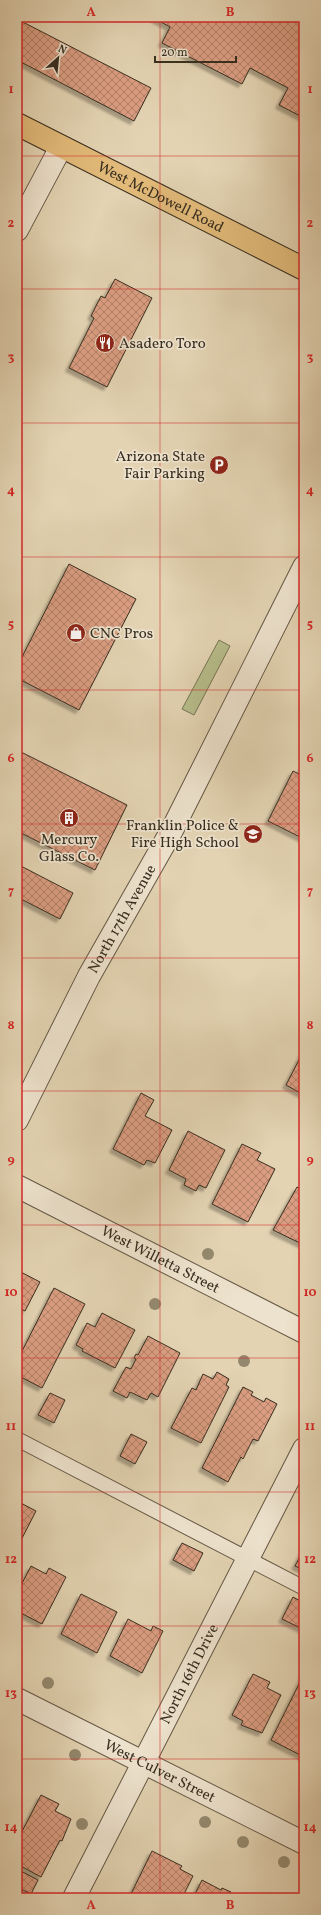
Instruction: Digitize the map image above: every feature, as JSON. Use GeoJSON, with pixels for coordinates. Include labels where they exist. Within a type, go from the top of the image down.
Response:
{"type":"FeatureCollection","features":[{"type":"Feature","properties":{"kind":"main road","name":"West McDowell Road"},"geometry":{"type":"LineString","coordinates":[[17,124],[304,269]]}},
{"type":"Feature","properties":{"kind":"street"},"geometry":{"type":"LineString","coordinates":[[17,230],[61,147]]}},
{"type":"Feature","properties":{"kind":"street","name":"North 17th Avenue"},"geometry":{"type":"LineString","coordinates":[[17,1120],[89,976],[172,830],[304,567]]}},
{"type":"Feature","properties":{"kind":"street","name":"West Willetta Street"},"geometry":{"type":"LineString","coordinates":[[17,1186],[304,1332]]}},
{"type":"Feature","properties":{"kind":"street","name":"North 16th Drive"},"geometry":{"type":"LineString","coordinates":[[74,1898],[304,1449]]}},
{"type":"Feature","properties":{"kind":"street","name":"West Culver Street"},"geometry":{"type":"LineString","coordinates":[[17,1699],[304,1843]]}},
{"type":"Feature","properties":{"kind":"lane"},"geometry":{"type":"LineString","coordinates":[[17,1439],[304,1588]]}},
{"type":"Feature","properties":{"kind":"green space"},"geometry":{"type":"Polygon","coordinates":[[[219,640],[230,646],[194,715],[182,709],[219,640]]]}},
{"type":"Feature","properties":{"kind":"building"},"geometry":{"type":"Polygon","coordinates":[[[152,17],[304,17],[304,118],[279,105],[288,88],[250,68],[242,84],[162,43],[170,27],[152,17]]]}},
{"type":"Feature","properties":{"kind":"building"},"geometry":{"type":"Polygon","coordinates":[[[17,19],[151,88],[134,121],[17,60],[17,19]]]}},
{"type":"Feature","properties":{"kind":"building","name":"Asadero Toro"},"geometry":{"type":"Polygon","coordinates":[[[115,279],[152,298],[107,387],[69,368],[94,318],[91,316],[101,296],[105,298],[115,279]]]}},
{"type":"Feature","properties":{"kind":"building","name":"CNC Pros"},"geometry":{"type":"Polygon","coordinates":[[[69,564],[136,599],[79,710],[17,678],[17,667],[69,564]]]}},
{"type":"Feature","properties":{"kind":"building","name":"Mercury Glass Co."},"geometry":{"type":"Polygon","coordinates":[[[17,750],[127,805],[95,870],[17,831],[17,750]]]}},
{"type":"Feature","properties":{"kind":"building"},"geometry":{"type":"Polygon","coordinates":[[[304,764],[304,839],[268,821],[293,771],[299,774],[304,764]]]}},
{"type":"Feature","properties":{"kind":"building"},"geometry":{"type":"Polygon","coordinates":[[[17,864],[73,893],[60,919],[17,897],[17,864]]]}},
{"type":"Feature","properties":{"kind":"building"},"geometry":{"type":"Polygon","coordinates":[[[304,1050],[304,1095],[286,1085],[304,1050]]]}},
{"type":"Feature","properties":{"kind":"building"},"geometry":{"type":"Polygon","coordinates":[[[141,1093],[154,1100],[145,1116],[172,1130],[155,1163],[147,1160],[144,1165],[113,1149],[141,1093]]]}},
{"type":"Feature","properties":{"kind":"building"},"geometry":{"type":"Polygon","coordinates":[[[188,1131],[225,1150],[206,1188],[199,1185],[196,1191],[184,1185],[186,1179],[169,1170],[188,1131]]]}},
{"type":"Feature","properties":{"kind":"building"},"geometry":{"type":"Polygon","coordinates":[[[242,1144],[261,1153],[257,1160],[275,1169],[248,1222],[212,1204],[242,1144]]]}},
{"type":"Feature","properties":{"kind":"building"},"geometry":{"type":"Polygon","coordinates":[[[297,1187],[304,1190],[304,1245],[273,1230],[297,1187]]]}},
{"type":"Feature","properties":{"kind":"building"},"geometry":{"type":"Polygon","coordinates":[[[17,1270],[40,1282],[25,1311],[17,1307],[17,1270]]]}},
{"type":"Feature","properties":{"kind":"building"},"geometry":{"type":"Polygon","coordinates":[[[54,1288],[85,1304],[42,1388],[17,1375],[17,1361],[54,1288]]]}},
{"type":"Feature","properties":{"kind":"building"},"geometry":{"type":"Polygon","coordinates":[[[102,1313],[135,1330],[115,1368],[82,1351],[83,1349],[76,1345],[87,1323],[95,1327],[102,1313]]]}},
{"type":"Feature","properties":{"kind":"building"},"geometry":{"type":"Polygon","coordinates":[[[148,1336],[180,1353],[158,1397],[151,1393],[147,1400],[130,1392],[127,1398],[113,1391],[126,1367],[131,1369],[136,1359],[134,1358],[136,1354],[138,1355],[148,1336]]]}},
{"type":"Feature","properties":{"kind":"building"},"geometry":{"type":"Polygon","coordinates":[[[217,1372],[229,1379],[226,1385],[229,1387],[201,1443],[171,1428],[192,1388],[196,1390],[203,1374],[213,1379],[217,1372]]]}},
{"type":"Feature","properties":{"kind":"building"},"geometry":{"type":"Polygon","coordinates":[[[243,1387],[253,1392],[251,1395],[264,1402],[266,1398],[277,1404],[258,1441],[253,1439],[243,1459],[241,1457],[228,1482],[202,1468],[243,1387]]]}},
{"type":"Feature","properties":{"kind":"building"},"geometry":{"type":"Polygon","coordinates":[[[50,1393],[65,1400],[54,1423],[38,1415],[50,1393]]]}},
{"type":"Feature","properties":{"kind":"building"},"geometry":{"type":"Polygon","coordinates":[[[131,1434],[147,1442],[135,1464],[120,1456],[131,1434]]]}},
{"type":"Feature","properties":{"kind":"building"},"geometry":{"type":"Polygon","coordinates":[[[17,1501],[36,1511],[17,1548],[17,1501]]]}},
{"type":"Feature","properties":{"kind":"building"},"geometry":{"type":"Polygon","coordinates":[[[182,1543],[203,1553],[194,1571],[173,1560],[182,1543]]]}},
{"type":"Feature","properties":{"kind":"building"},"geometry":{"type":"Polygon","coordinates":[[[304,1549],[304,1570],[295,1566],[304,1549]]]}},
{"type":"Feature","properties":{"kind":"building"},"geometry":{"type":"Polygon","coordinates":[[[31,1566],[46,1574],[49,1568],[66,1577],[42,1624],[17,1611],[17,1593],[31,1566]]]}},
{"type":"Feature","properties":{"kind":"building"},"geometry":{"type":"Polygon","coordinates":[[[81,1594],[117,1612],[97,1653],[61,1634],[81,1594]]]}},
{"type":"Feature","properties":{"kind":"building"},"geometry":{"type":"Polygon","coordinates":[[[293,1597],[304,1603],[304,1630],[282,1619],[293,1597]]]}},
{"type":"Feature","properties":{"kind":"building"},"geometry":{"type":"Polygon","coordinates":[[[128,1619],[151,1631],[153,1626],[163,1631],[142,1673],[110,1656],[128,1619]]]}},
{"type":"Feature","properties":{"kind":"building"},"geometry":{"type":"Polygon","coordinates":[[[253,1674],[270,1682],[267,1688],[281,1695],[262,1733],[241,1725],[243,1721],[232,1715],[253,1674]]]}},
{"type":"Feature","properties":{"kind":"building"},"geometry":{"type":"Polygon","coordinates":[[[304,1674],[304,1757],[271,1740],[304,1674]]]}},
{"type":"Feature","properties":{"kind":"building"},"geometry":{"type":"Polygon","coordinates":[[[41,1795],[59,1804],[55,1811],[71,1819],[62,1841],[60,1840],[41,1877],[17,1864],[19,1859],[17,1858],[17,1841],[41,1795]]]}},
{"type":"Feature","properties":{"kind":"building"},"geometry":{"type":"Polygon","coordinates":[[[152,1851],[182,1866],[180,1869],[193,1876],[182,1898],[139,1898],[131,1894],[152,1851]]]}},
{"type":"Feature","properties":{"kind":"building"},"geometry":{"type":"Polygon","coordinates":[[[17,1869],[38,1880],[31,1894],[17,1887],[17,1869]]]}},
{"type":"Feature","properties":{"kind":"building"},"geometry":{"type":"Polygon","coordinates":[[[202,1880],[221,1890],[222,1888],[231,1892],[228,1898],[193,1898],[202,1880]]]}},
{"type":"Feature","properties":{"kind":"place","name":"Asadero Toro"},"geometry":{"type":"Point","coordinates":[105,343]}},
{"type":"Feature","properties":{"kind":"place","name":"Arizona State Fair Parking"},"geometry":{"type":"Point","coordinates":[219,465]}},
{"type":"Feature","properties":{"kind":"place","name":"CNC Pros"},"geometry":{"type":"Point","coordinates":[76,633]}},
{"type":"Feature","properties":{"kind":"place","name":"Mercury Glass Co."},"geometry":{"type":"Point","coordinates":[69,818]}},
{"type":"Feature","properties":{"kind":"place","name":"Franklin Police & Fire High School"},"geometry":{"type":"Point","coordinates":[253,834]}}]}
